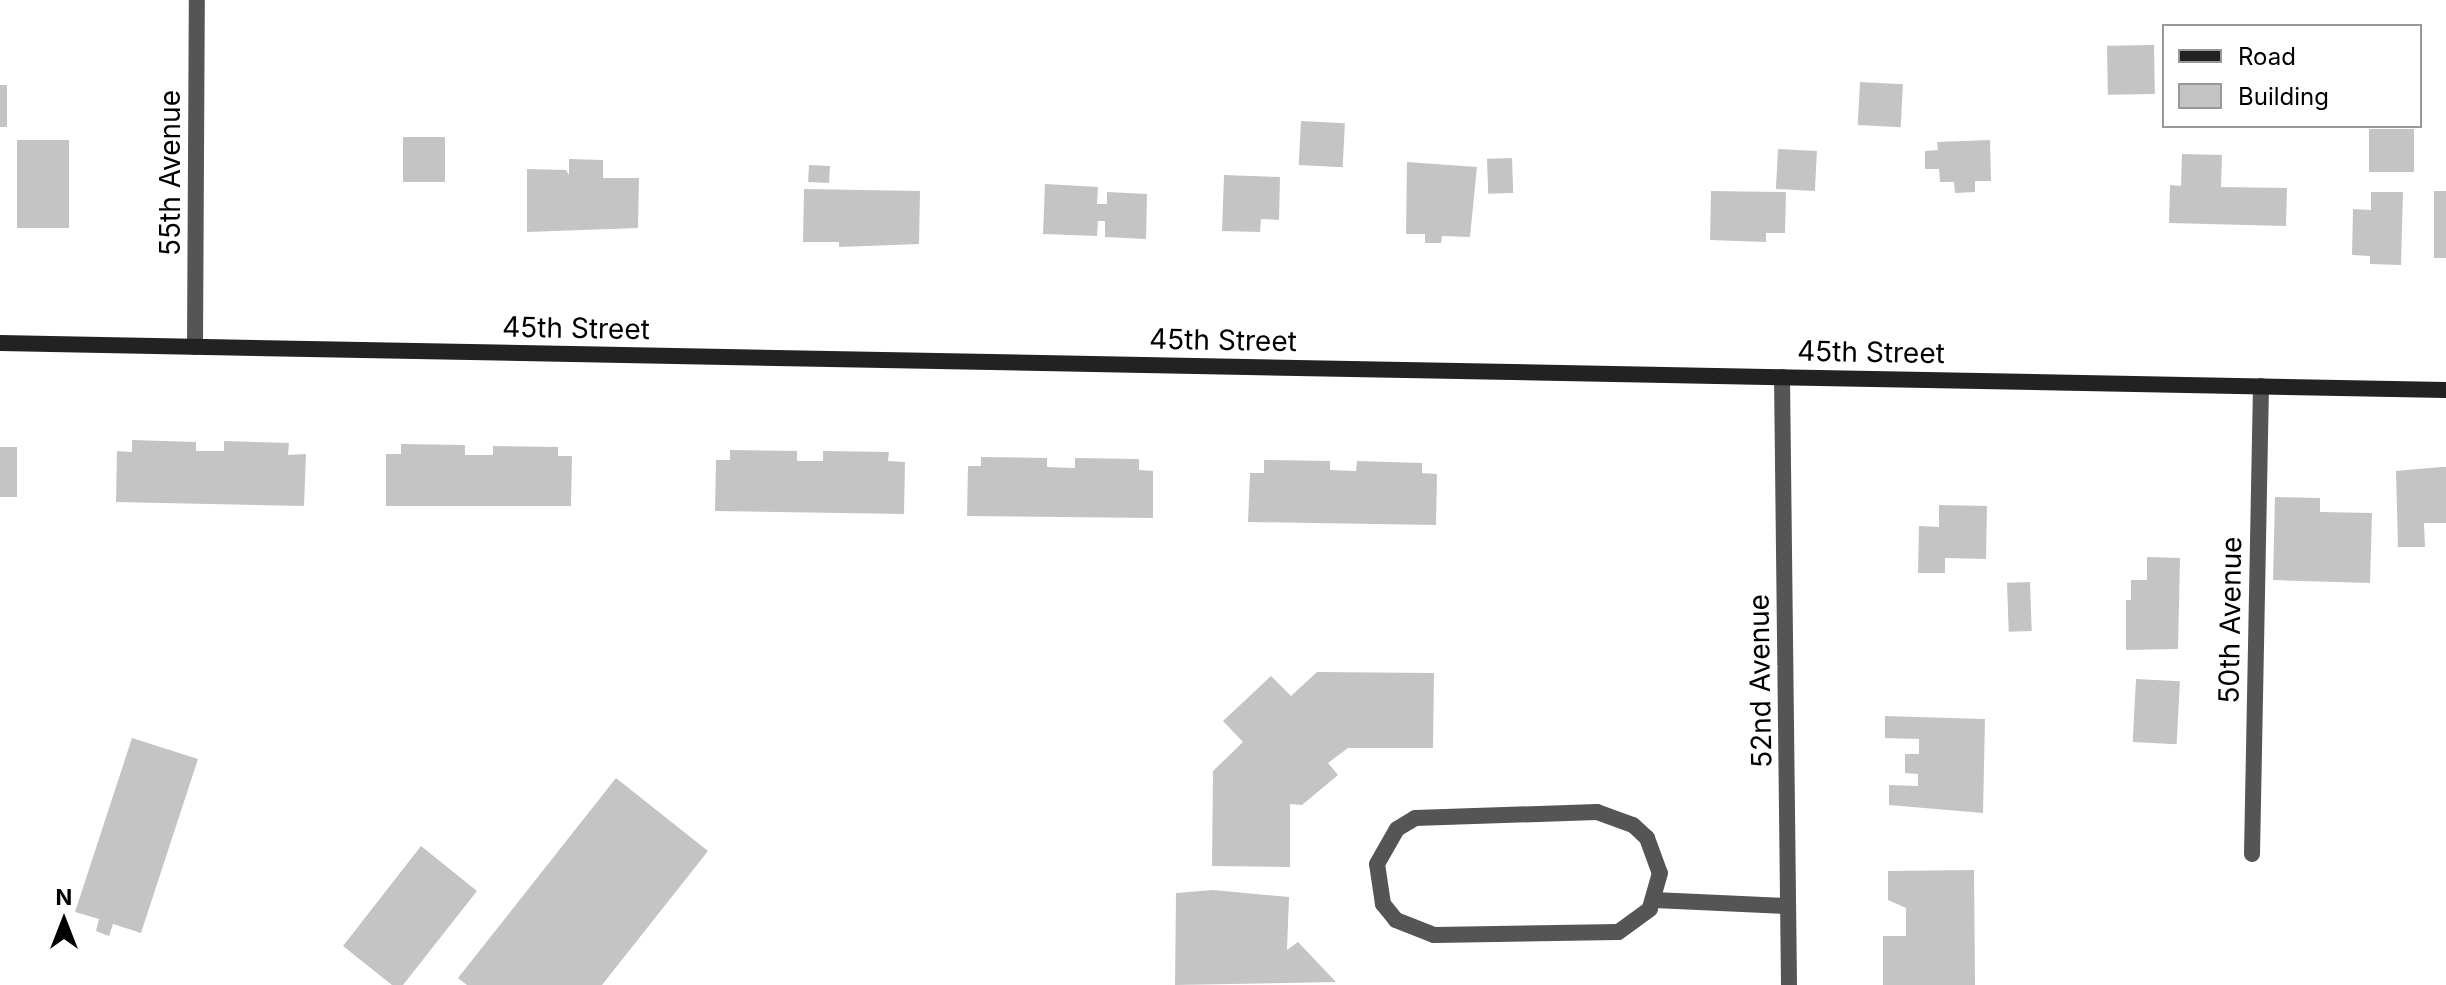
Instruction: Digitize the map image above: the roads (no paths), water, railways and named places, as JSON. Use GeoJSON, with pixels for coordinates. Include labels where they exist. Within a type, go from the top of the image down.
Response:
{"type":"FeatureCollection","features":[{"type":"Feature","properties":{"kind":"street","name":"55th Avenue"},"geometry":{"type":"LineString","coordinates":[[195,347],[197,0]]}},
{"type":"Feature","properties":{"kind":"street","name":"45th Street"},"geometry":{"type":"LineString","coordinates":[[0,343],[2446,390]]}},
{"type":"Feature","properties":{"kind":"street","name":"52nd Avenue"},"geometry":{"type":"LineString","coordinates":[[1782,377],[1789,985]]}},
{"type":"Feature","properties":{"kind":"street","name":"50th Avenue"},"geometry":{"type":"LineString","coordinates":[[2252,854],[2261,386]]}},
{"type":"Feature","properties":{"kind":"street"},"geometry":{"type":"LineString","coordinates":[[1597,812],[1633,825],[1647,838],[1660,873],[1654,900],[1636,922],[1618,932],[1434,935],[1396,920],[1380,894],[1377,864],[1397,829],[1424,816],[1597,812]]}},
{"type":"Feature","properties":{"kind":"street"},"geometry":{"type":"LineString","coordinates":[[1654,900],[1788,906]]}}]}
